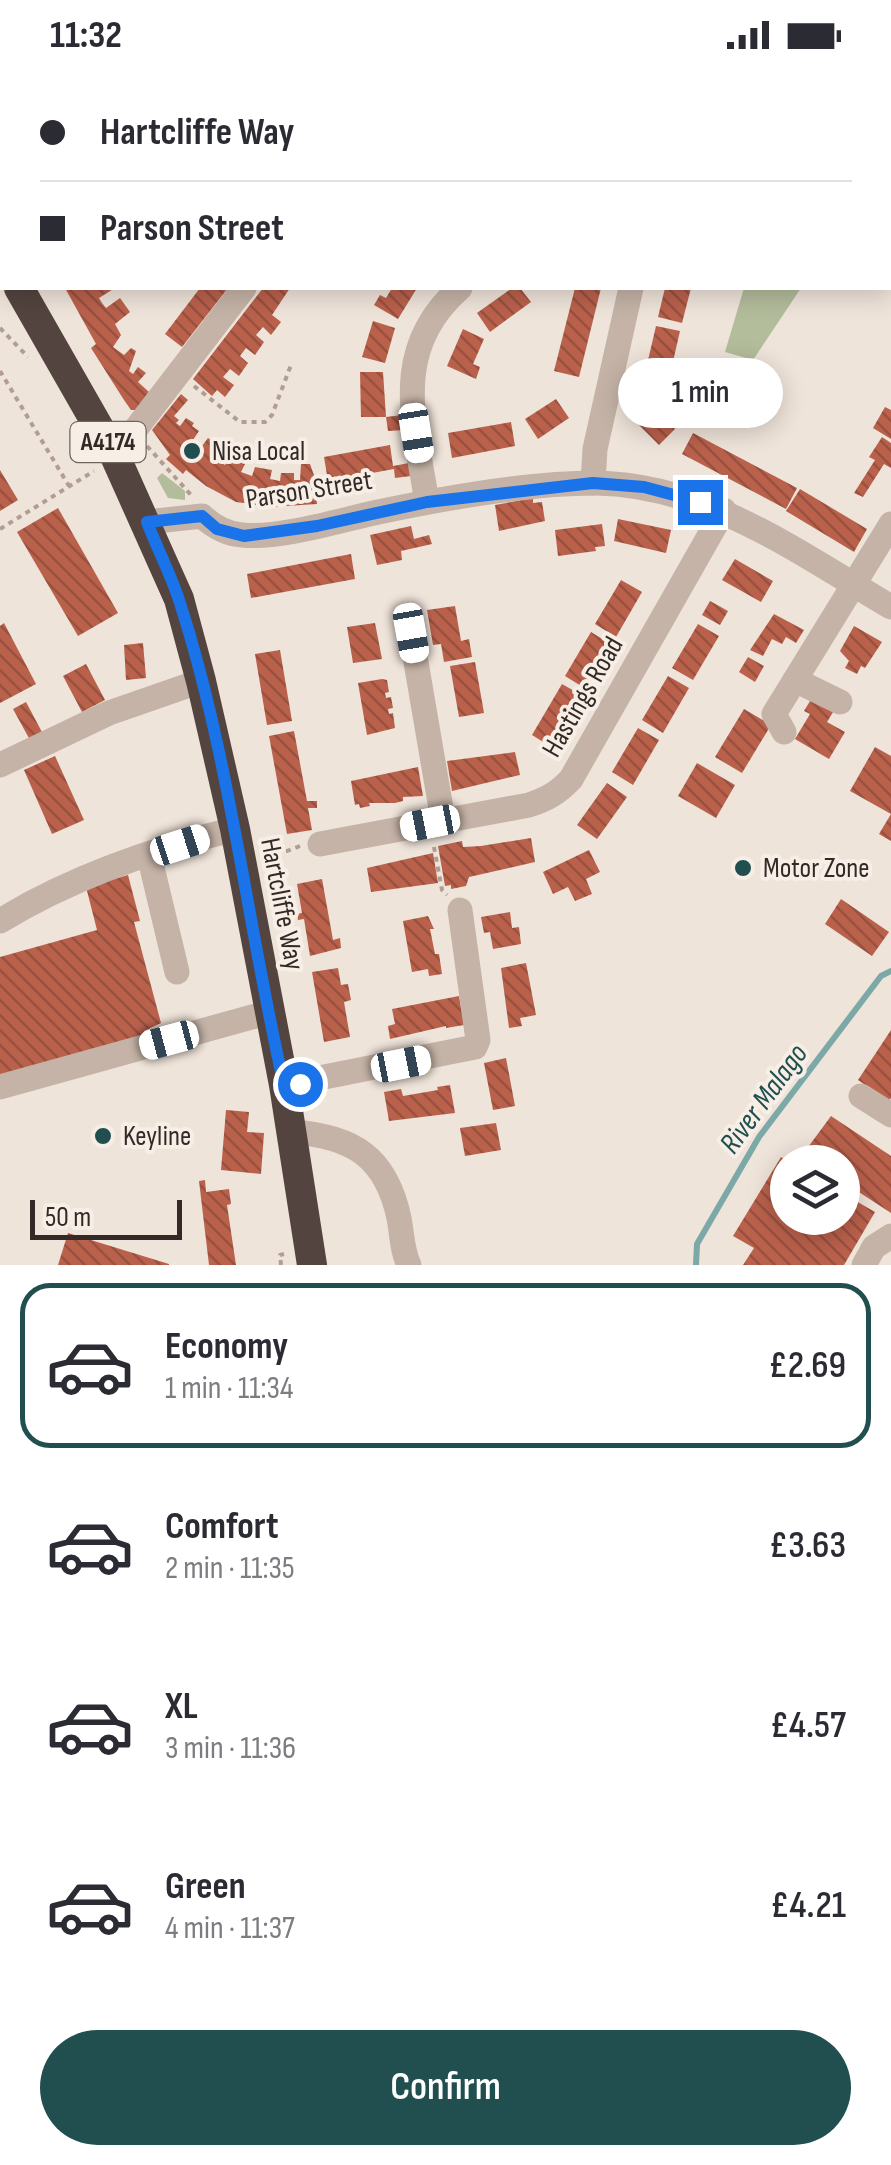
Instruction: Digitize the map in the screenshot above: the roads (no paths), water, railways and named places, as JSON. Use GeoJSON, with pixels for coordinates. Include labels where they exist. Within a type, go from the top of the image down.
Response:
{"type":"FeatureCollection","features":[{"type":"Feature","properties":{"kind":"highway","name":"A4174"},"geometry":{"type":"LineString","coordinates":[[24,290],[116,456],[163,561]]}},
{"type":"Feature","properties":{"kind":"highway","name":"Hartcliffe Way"},"geometry":{"type":"LineString","coordinates":[[163,561],[201,681],[235,829],[284,1085],[312,1265]]}},
{"type":"Feature","properties":{"kind":"street"},"geometry":{"type":"LineString","coordinates":[[116,456],[242,290]]}},
{"type":"Feature","properties":{"kind":"street"},"geometry":{"type":"LineString","coordinates":[[427,502],[411,376],[427,324],[458,290]]}},
{"type":"Feature","properties":{"kind":"street"},"geometry":{"type":"LineString","coordinates":[[593,483],[595,449],[631,290]]}},
{"type":"Feature","properties":{"kind":"street","name":"Parson Street"},"geometry":{"type":"LineString","coordinates":[[147,522],[192,508],[217,529],[244,536],[317,526],[427,502],[593,483],[644,487],[724,510],[891,607]]}},
{"type":"Feature","properties":{"kind":"street"},"geometry":{"type":"LineString","coordinates":[[163,561],[192,508]]}},
{"type":"Feature","properties":{"kind":"street","name":"Hastings Road"},"geometry":{"type":"LineString","coordinates":[[320,844],[547,799],[571,779],[724,510]]}},
{"type":"Feature","properties":{"kind":"street"},"geometry":{"type":"LineString","coordinates":[[784,732],[774,714],[891,524]]}},
{"type":"Feature","properties":{"kind":"street"},"geometry":{"type":"LineString","coordinates":[[411,633],[437,822]]}},
{"type":"Feature","properties":{"kind":"street"},"geometry":{"type":"LineString","coordinates":[[796,680],[840,702]]}},
{"type":"Feature","properties":{"kind":"street"},"geometry":{"type":"LineString","coordinates":[[0,765],[109,713],[201,681]]}},
{"type":"Feature","properties":{"kind":"street"},"geometry":{"type":"LineString","coordinates":[[0,921],[42,895],[96,872],[235,829]]}},
{"type":"Feature","properties":{"kind":"street"},"geometry":{"type":"LineString","coordinates":[[149,855],[176,972]]}},
{"type":"Feature","properties":{"kind":"street"},"geometry":{"type":"LineString","coordinates":[[284,1085],[475,1047],[478,1040],[460,910]]}},
{"type":"Feature","properties":{"kind":"street"},"geometry":{"type":"LineString","coordinates":[[0,1086],[270,1012]]}},
{"type":"Feature","properties":{"kind":"street"},"geometry":{"type":"LineString","coordinates":[[862,1096],[891,1115]]}},
{"type":"Feature","properties":{"kind":"street"},"geometry":{"type":"LineString","coordinates":[[292,1132],[339,1139],[379,1166],[391,1185],[409,1265]]}},
{"type":"Feature","properties":{"kind":"street"},"geometry":{"type":"LineString","coordinates":[[864,1265],[874,1248],[891,1236]]}},
{"type":"Feature","properties":{"kind":"waterway","name":"River Malago"},"geometry":{"type":"LineString","coordinates":[[696,1265],[697,1244],[759,1137],[881,976],[891,971]]}},
{"type":"Feature","properties":{"kind":"place","name":"Nisa Local"},"geometry":{"type":"Point","coordinates":[192,451]}},
{"type":"Feature","properties":{"kind":"place","name":"Motor Zone"},"geometry":{"type":"Point","coordinates":[743,868]}},
{"type":"Feature","properties":{"kind":"place","name":"Keyline"},"geometry":{"type":"Point","coordinates":[103,1136]}}]}
